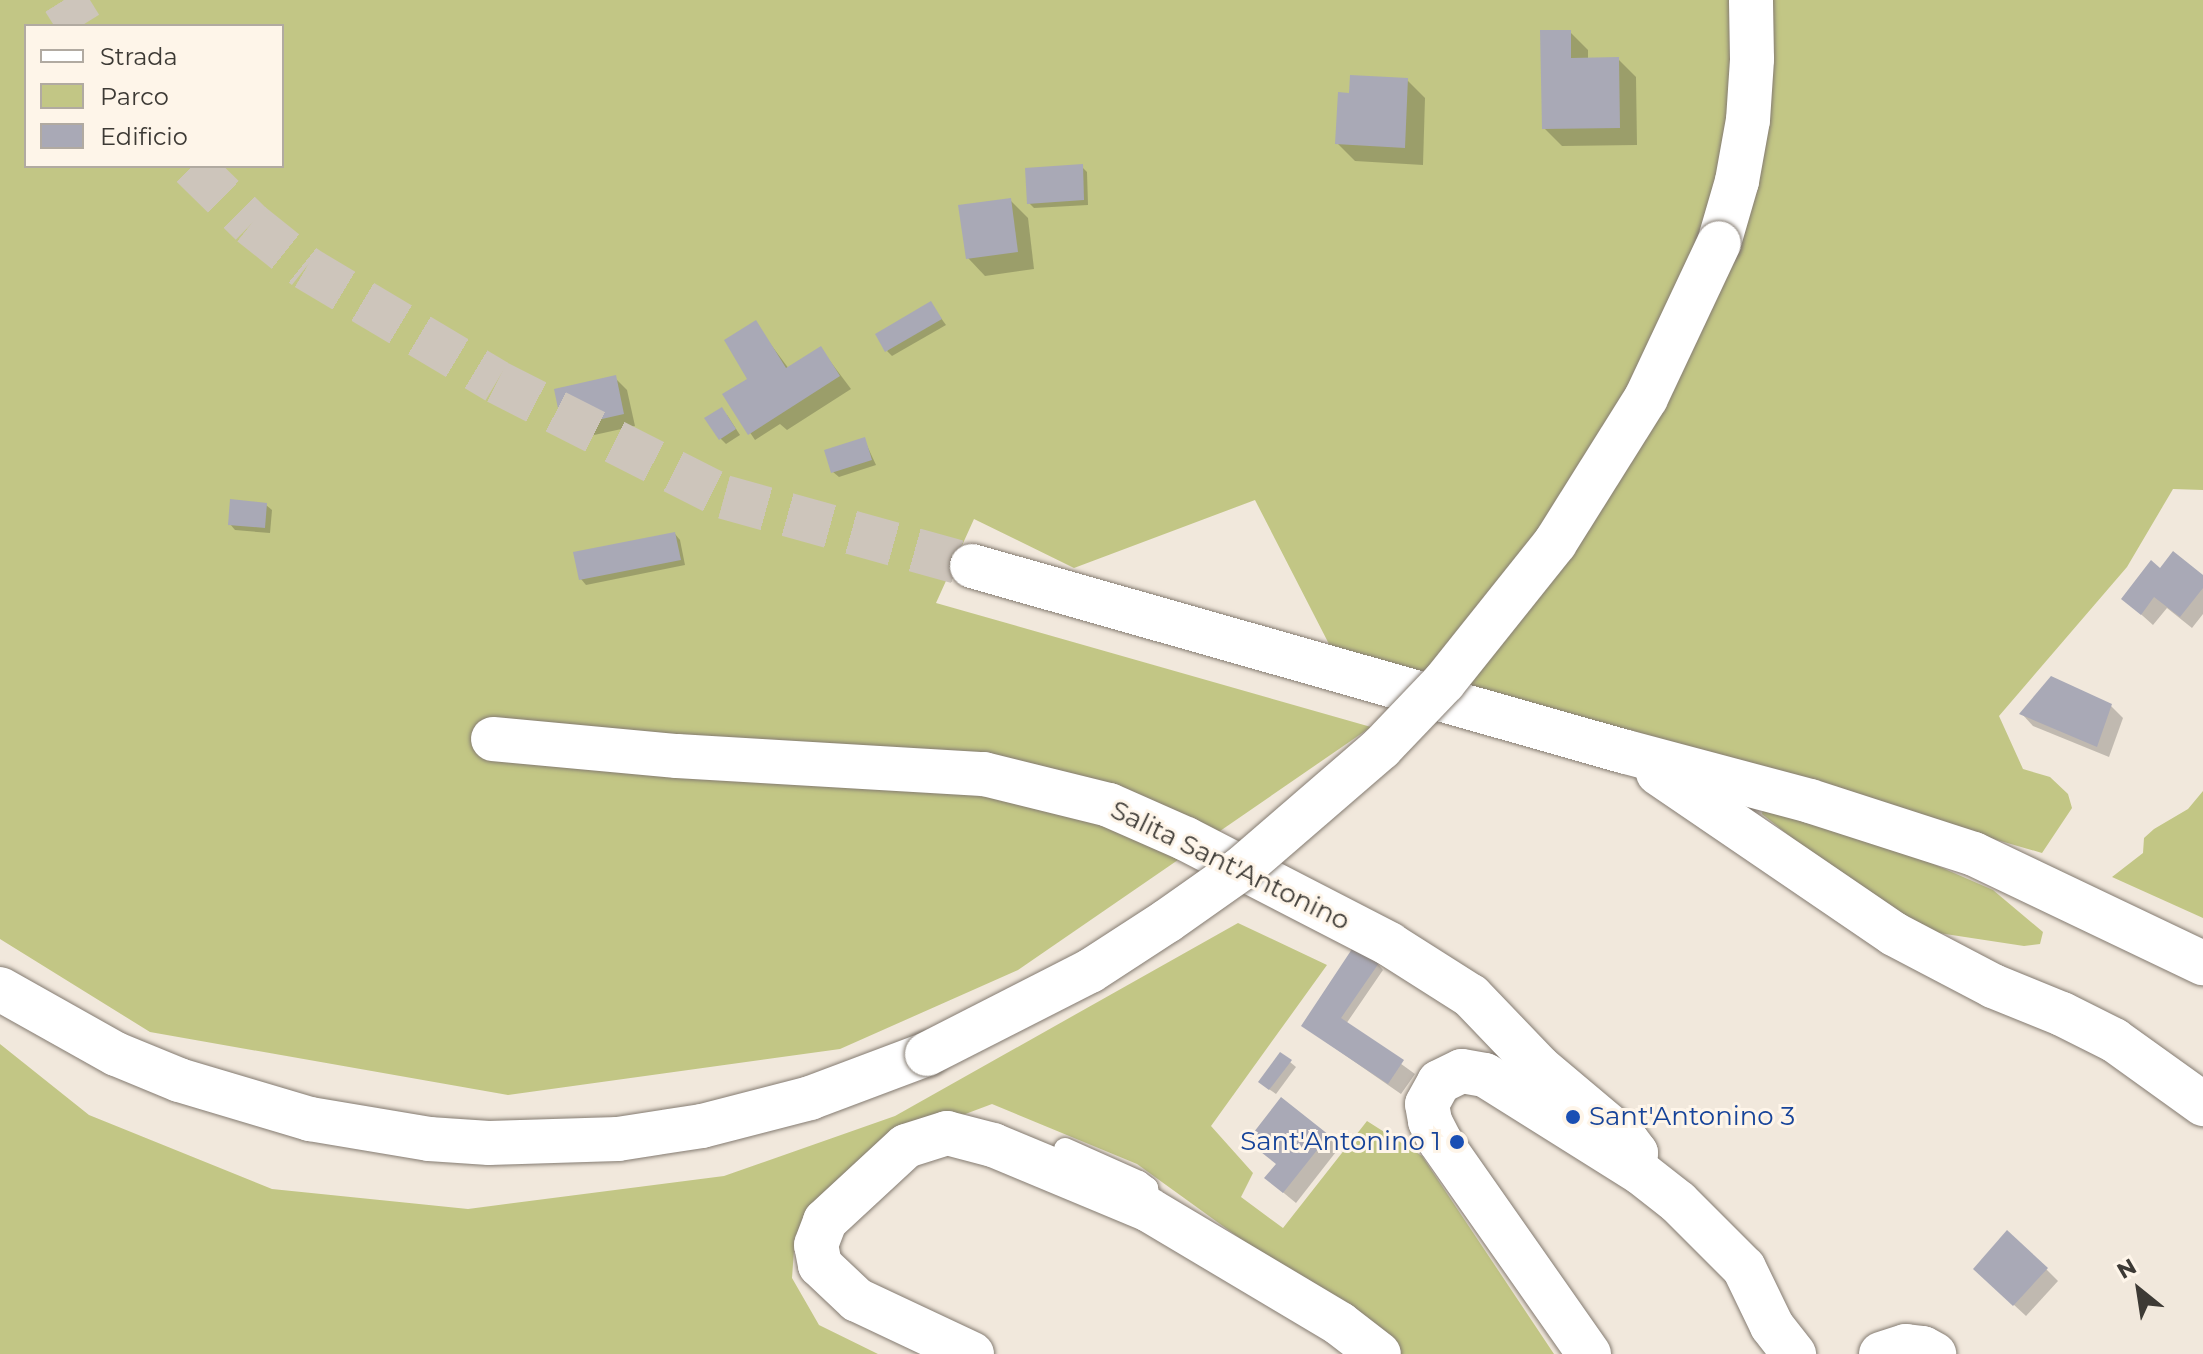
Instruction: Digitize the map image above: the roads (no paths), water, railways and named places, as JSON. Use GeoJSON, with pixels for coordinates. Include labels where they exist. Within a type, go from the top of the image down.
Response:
{"type":"FeatureCollection","features":[{"type":"Feature","properties":{"kind":"main road"},"geometry":{"type":"LineString","coordinates":[[0,989],[116,1054],[179,1080],[310,1119],[429,1139],[489,1143],[618,1139],[702,1126],[810,1098],[927,1054],[1077,978],[1167,921],[1254,858],[1381,748],[1454,670],[1555,543],[1646,398],[1719,243],[1737,181],[1748,120],[1752,59],[1751,0]]}},
{"type":"Feature","properties":{"kind":"main road"},"geometry":{"type":"LineString","coordinates":[[972,566],[1626,752],[1810,801],[1974,854],[2203,963]]}},
{"type":"Feature","properties":{"kind":"main road","name":"Salita Sant'Antonino"},"geometry":{"type":"LineString","coordinates":[[493,739],[677,756],[984,774],[1109,805],[1186,839],[1389,944],[1471,996],[1539,1067],[1627,1141],[1636,1153],[1631,1166]]}},
{"type":"Feature","properties":{"kind":"main road"},"geometry":{"type":"LineString","coordinates":[[1626,752],[1741,826],[1894,934],[1993,986],[2062,1014],[2114,1040],[2203,1104]]}},
{"type":"Feature","properties":{"kind":"main road"},"geometry":{"type":"LineString","coordinates":[[1589,1354],[1440,1141],[1430,1121],[1427,1104],[1439,1082],[1462,1071],[1485,1075],[1631,1166],[1678,1202],[1744,1268],[1772,1326],[1794,1354]]}},
{"type":"Feature","properties":{"kind":"main road"},"geometry":{"type":"LineString","coordinates":[[972,1354],[857,1300],[820,1265],[816,1245],[825,1221],[906,1146],[947,1133],[993,1145],[1149,1210],[1340,1324],[1379,1354]]}},
{"type":"Feature","properties":{"kind":"main road"},"geometry":{"type":"LineString","coordinates":[[1881,1354],[1906,1346],[1923,1348],[1934,1354]]}},
{"type":"Feature","properties":{"kind":"lane"},"geometry":{"type":"LineString","coordinates":[[1065,1149],[1147,1188],[1149,1210]]}},
{"type":"Feature","properties":{"kind":"tunnel"},"geometry":{"type":"LineString","coordinates":[[64,0],[79,24]]}},
{"type":"Feature","properties":{"kind":"tunnel"},"geometry":{"type":"LineString","coordinates":[[194,168],[251,224],[306,268],[497,382],[724,497],[972,566]]}},
{"type":"Feature","properties":{"kind":"place","name":"Sant'Antonino 3"},"geometry":{"type":"Point","coordinates":[1573,1117]}},
{"type":"Feature","properties":{"kind":"place","name":"Sant'Antonino 1"},"geometry":{"type":"Point","coordinates":[1457,1142]}}]}
